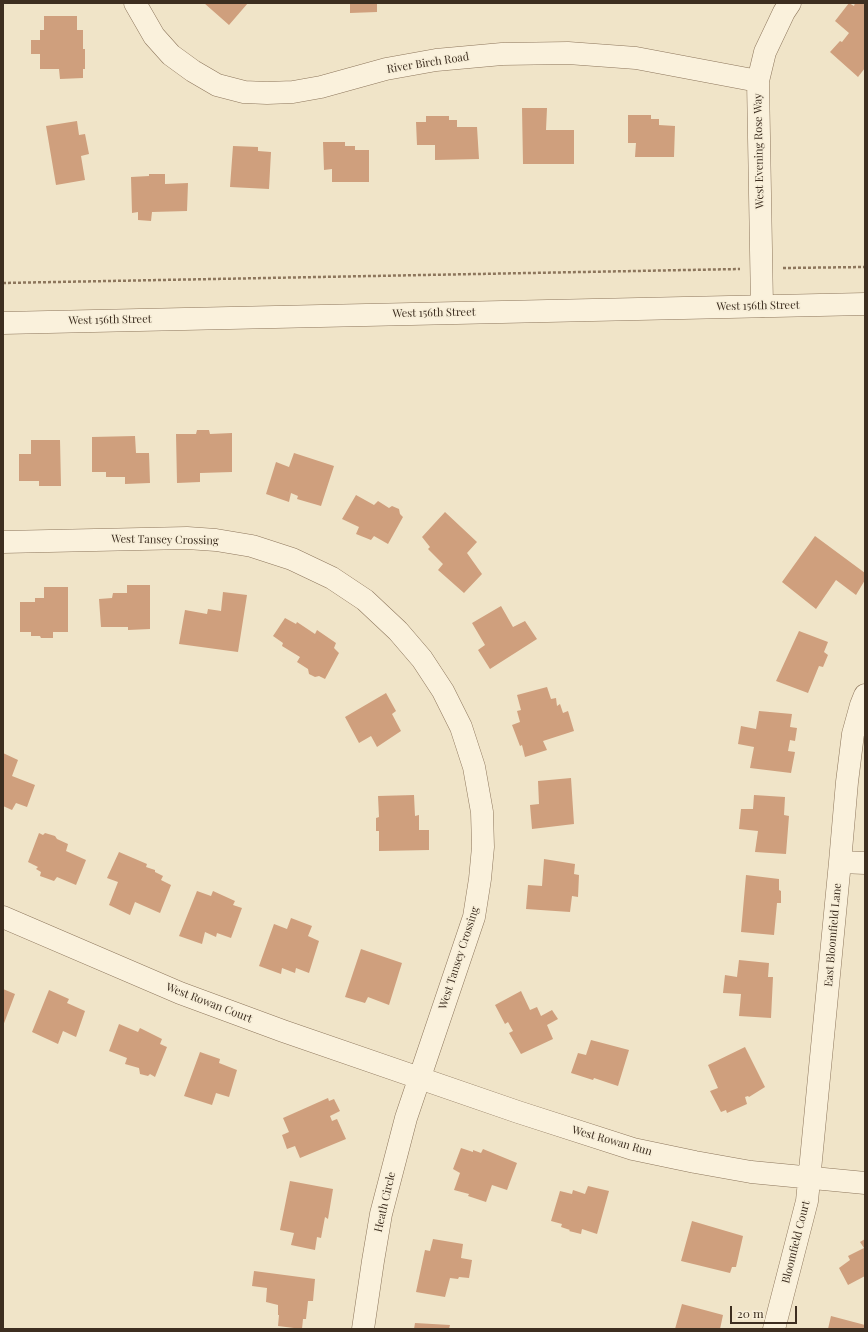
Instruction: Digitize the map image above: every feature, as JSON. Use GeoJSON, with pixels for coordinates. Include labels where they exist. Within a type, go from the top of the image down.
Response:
{"type":"FeatureCollection","features":[{"type":"Feature","properties":{"kind":"street","name":"River Birch Road"},"geometry":{"type":"LineString","coordinates":[[135,3],[154,36],[171,55],[193,71],[217,85],[244,92],[267,94],[293,92],[321,87],[386,70],[436,60],[502,54],[568,53],[636,58],[758,81]]}},
{"type":"Feature","properties":{"kind":"street","name":"West Evening Rose Way"},"geometry":{"type":"LineString","coordinates":[[762,306],[758,81],[765,52],[784,12],[790,3]]}},
{"type":"Feature","properties":{"kind":"street","name":"West 156th Street"},"geometry":{"type":"LineString","coordinates":[[3,323],[865,304]]}},
{"type":"Feature","properties":{"kind":"street","name":"West Tansey Crossing"},"geometry":{"type":"LineString","coordinates":[[3,542],[187,538],[216,540],[252,546],[292,559],[332,578],[365,600],[398,630],[422,659],[443,691],[461,727],[474,767],[482,812],[483,847],[474,917],[420,1077]]}},
{"type":"Feature","properties":{"kind":"street","name":"East Bloomfield Lane"},"geometry":{"type":"LineString","coordinates":[[810,1177],[840,862],[846,782],[853,734],[865,695]]}},
{"type":"Feature","properties":{"kind":"street"},"geometry":{"type":"LineString","coordinates":[[840,862],[865,863]]}},
{"type":"Feature","properties":{"kind":"street","name":"West Rowan Court"},"geometry":{"type":"LineString","coordinates":[[3,917],[180,993],[420,1077]]}},
{"type":"Feature","properties":{"kind":"street","name":"West Rowan Run"},"geometry":{"type":"LineString","coordinates":[[420,1077],[518,1112],[633,1149],[751,1172],[865,1182]]}},
{"type":"Feature","properties":{"kind":"street","name":"Heath Circle"},"geometry":{"type":"LineString","coordinates":[[363,1329],[372,1261],[381,1214],[406,1118],[420,1077]]}},
{"type":"Feature","properties":{"kind":"street","name":"Bloomfield Court"},"geometry":{"type":"LineString","coordinates":[[774,1329],[807,1201],[810,1177]]}},
{"type":"Feature","properties":{"kind":"path"},"geometry":{"type":"LineString","coordinates":[[3,283],[865,267]]}},
{"type":"Feature","properties":{"kind":"building"},"geometry":{"type":"Polygon","coordinates":[[[204,3],[248,3],[229,25],[204,3]]]}},
{"type":"Feature","properties":{"kind":"building"},"geometry":{"type":"Polygon","coordinates":[[[350,3],[377,3],[377,12],[350,13],[350,3]]]}},
{"type":"Feature","properties":{"kind":"building"},"geometry":{"type":"Polygon","coordinates":[[[849,3],[854,6],[855,3],[865,3],[865,68],[858,77],[830,52],[840,41],[842,42],[849,33],[835,21],[849,3]]]}},
{"type":"Feature","properties":{"kind":"building"},"geometry":{"type":"Polygon","coordinates":[[[44,16],[77,16],[77,30],[83,30],[83,49],[85,49],[85,69],[83,69],[83,78],[60,79],[59,69],[40,69],[40,54],[31,54],[31,40],[40,40],[40,30],[44,30],[44,16]]]}},
{"type":"Feature","properties":{"kind":"building"},"geometry":{"type":"Polygon","coordinates":[[[522,108],[547,108],[546,130],[574,130],[574,164],[523,164],[522,108]]]}},
{"type":"Feature","properties":{"kind":"building"},"geometry":{"type":"Polygon","coordinates":[[[628,115],[651,115],[651,119],[659,119],[659,125],[675,126],[674,157],[635,157],[636,143],[628,143],[628,115]]]}},
{"type":"Feature","properties":{"kind":"building"},"geometry":{"type":"Polygon","coordinates":[[[426,116],[449,116],[449,120],[457,120],[457,127],[477,127],[479,159],[435,160],[435,145],[417,145],[416,122],[426,122],[426,116]]]}},
{"type":"Feature","properties":{"kind":"building"},"geometry":{"type":"Polygon","coordinates":[[[77,121],[79,135],[85,134],[89,154],[81,156],[85,180],[56,185],[46,126],[77,121]]]}},
{"type":"Feature","properties":{"kind":"building"},"geometry":{"type":"Polygon","coordinates":[[[323,142],[345,142],[345,146],[355,146],[355,150],[369,150],[369,182],[332,182],[332,169],[324,170],[323,142]]]}},
{"type":"Feature","properties":{"kind":"building"},"geometry":{"type":"Polygon","coordinates":[[[233,146],[258,147],[258,151],[271,152],[269,189],[230,187],[233,146]]]}},
{"type":"Feature","properties":{"kind":"building"},"geometry":{"type":"Polygon","coordinates":[[[149,174],[165,174],[165,184],[188,183],[187,211],[152,212],[151,221],[138,220],[138,212],[132,213],[131,177],[149,176],[149,174]]]}},
{"type":"Feature","properties":{"kind":"building"},"geometry":{"type":"Polygon","coordinates":[[[197,430],[209,430],[210,434],[232,433],[232,472],[200,473],[200,482],[177,483],[176,434],[196,434],[197,430]]]}},
{"type":"Feature","properties":{"kind":"building"},"geometry":{"type":"Polygon","coordinates":[[[135,436],[136,453],[149,453],[150,483],[125,484],[125,477],[106,477],[106,472],[92,472],[92,437],[135,436]]]}},
{"type":"Feature","properties":{"kind":"building"},"geometry":{"type":"Polygon","coordinates":[[[31,440],[60,440],[61,486],[39,486],[39,481],[19,481],[19,454],[31,454],[31,440]]]}},
{"type":"Feature","properties":{"kind":"building"},"geometry":{"type":"Polygon","coordinates":[[[294,453],[334,466],[321,506],[297,499],[298,496],[291,493],[289,502],[266,494],[276,462],[289,467],[294,453]]]}},
{"type":"Feature","properties":{"kind":"building"},"geometry":{"type":"Polygon","coordinates":[[[356,495],[374,505],[378,501],[389,508],[392,506],[399,509],[400,514],[403,517],[388,544],[374,536],[371,540],[356,534],[359,527],[342,519],[356,495]]]}},
{"type":"Feature","properties":{"kind":"building"},"geometry":{"type":"Polygon","coordinates":[[[445,512],[477,542],[467,553],[482,574],[464,593],[438,570],[443,564],[428,549],[430,547],[422,537],[445,512]]]}},
{"type":"Feature","properties":{"kind":"building"},"geometry":{"type":"Polygon","coordinates":[[[815,536],[865,573],[865,580],[856,595],[836,580],[816,609],[782,582],[815,536]]]}},
{"type":"Feature","properties":{"kind":"building"},"geometry":{"type":"Polygon","coordinates":[[[127,585],[150,585],[150,629],[128,630],[128,627],[101,627],[99,599],[112,598],[113,593],[127,593],[127,585]]]}},
{"type":"Feature","properties":{"kind":"building"},"geometry":{"type":"Polygon","coordinates":[[[44,587],[68,587],[68,632],[53,632],[53,638],[41,638],[40,636],[31,636],[31,632],[20,632],[20,602],[35,602],[35,598],[44,598],[44,587]]]}},
{"type":"Feature","properties":{"kind":"building"},"geometry":{"type":"Polygon","coordinates":[[[223,592],[247,595],[238,652],[179,644],[185,610],[207,614],[208,609],[221,611],[223,592]]]}},
{"type":"Feature","properties":{"kind":"building"},"geometry":{"type":"Polygon","coordinates":[[[501,606],[513,627],[525,621],[537,639],[490,669],[478,650],[485,645],[472,623],[501,606]]]}},
{"type":"Feature","properties":{"kind":"building"},"geometry":{"type":"Polygon","coordinates":[[[285,618],[296,624],[297,622],[315,634],[317,630],[336,643],[334,648],[339,653],[325,679],[309,674],[308,669],[297,662],[300,657],[282,646],[283,643],[273,636],[285,618]]]}},
{"type":"Feature","properties":{"kind":"building"},"geometry":{"type":"Polygon","coordinates":[[[799,631],[828,642],[824,652],[828,655],[823,667],[819,666],[808,693],[776,681],[799,631]]]}},
{"type":"Feature","properties":{"kind":"building"},"geometry":{"type":"Polygon","coordinates":[[[547,687],[551,699],[556,698],[557,706],[560,704],[563,713],[568,711],[574,731],[543,741],[547,750],[525,757],[522,745],[520,746],[512,725],[520,722],[517,711],[521,710],[517,695],[547,687]]]}},
{"type":"Feature","properties":{"kind":"building"},"geometry":{"type":"Polygon","coordinates":[[[386,693],[396,711],[392,714],[401,731],[377,747],[371,736],[359,743],[345,717],[386,693]]]}},
{"type":"Feature","properties":{"kind":"building"},"geometry":{"type":"Polygon","coordinates":[[[759,711],[792,714],[790,727],[797,728],[795,741],[790,740],[788,751],[795,752],[791,773],[750,768],[754,747],[738,744],[741,726],[756,729],[759,711]]]}},
{"type":"Feature","properties":{"kind":"building"},"geometry":{"type":"Polygon","coordinates":[[[3,753],[18,760],[12,776],[35,785],[27,807],[16,803],[12,810],[3,806],[3,753]]]}},
{"type":"Feature","properties":{"kind":"building"},"geometry":{"type":"Polygon","coordinates":[[[571,778],[574,824],[532,829],[530,805],[539,804],[538,781],[571,778]]]}},
{"type":"Feature","properties":{"kind":"building"},"geometry":{"type":"Polygon","coordinates":[[[414,795],[415,816],[419,815],[419,830],[429,830],[429,850],[379,851],[379,831],[376,831],[376,818],[379,817],[378,796],[414,795]]]}},
{"type":"Feature","properties":{"kind":"building"},"geometry":{"type":"Polygon","coordinates":[[[754,795],[785,797],[784,815],[789,816],[786,854],[755,852],[758,831],[739,829],[741,809],[753,809],[754,795]]]}},
{"type":"Feature","properties":{"kind":"building"},"geometry":{"type":"Polygon","coordinates":[[[39,833],[43,835],[45,833],[55,836],[57,839],[68,844],[66,851],[86,860],[76,885],[57,877],[54,881],[40,876],[41,872],[36,869],[38,867],[28,862],[39,833]]]}},
{"type":"Feature","properties":{"kind":"building"},"geometry":{"type":"Polygon","coordinates":[[[119,852],[147,864],[146,867],[155,870],[155,872],[163,876],[161,880],[171,885],[160,913],[135,902],[130,915],[109,905],[118,882],[107,878],[119,852]]]}},
{"type":"Feature","properties":{"kind":"building"},"geometry":{"type":"Polygon","coordinates":[[[544,859],[575,864],[574,874],[579,875],[578,897],[572,896],[570,912],[526,909],[528,885],[542,886],[544,859]]]}},
{"type":"Feature","properties":{"kind":"building"},"geometry":{"type":"Polygon","coordinates":[[[746,875],[779,879],[781,903],[777,903],[774,935],[741,932],[746,875]]]}},
{"type":"Feature","properties":{"kind":"building"},"geometry":{"type":"Polygon","coordinates":[[[197,891],[211,896],[213,891],[235,901],[233,905],[242,908],[231,938],[217,933],[216,937],[205,932],[202,944],[179,936],[197,891]]]}},
{"type":"Feature","properties":{"kind":"building"},"geometry":{"type":"Polygon","coordinates":[[[291,918],[312,926],[308,936],[319,941],[309,973],[296,968],[295,973],[282,968],[281,974],[259,966],[274,924],[287,929],[291,918]]]}},
{"type":"Feature","properties":{"kind":"building"},"geometry":{"type":"Polygon","coordinates":[[[361,949],[402,963],[389,1005],[368,997],[365,1003],[345,997],[361,949]]]}},
{"type":"Feature","properties":{"kind":"building"},"geometry":{"type":"Polygon","coordinates":[[[739,960],[769,963],[768,977],[773,977],[771,1018],[739,1016],[741,994],[723,993],[725,975],[737,977],[739,960]]]}},
{"type":"Feature","properties":{"kind":"building"},"geometry":{"type":"Polygon","coordinates":[[[3,989],[15,994],[3,1026],[3,989]]]}},
{"type":"Feature","properties":{"kind":"building"},"geometry":{"type":"Polygon","coordinates":[[[49,990],[69,999],[67,1003],[85,1011],[76,1037],[63,1031],[58,1044],[32,1032],[49,990]]]}},
{"type":"Feature","properties":{"kind":"building"},"geometry":{"type":"Polygon","coordinates":[[[521,991],[530,1010],[537,1007],[541,1016],[552,1010],[558,1019],[547,1025],[553,1039],[521,1054],[509,1033],[513,1031],[508,1022],[505,1024],[495,1005],[521,991]]]}},
{"type":"Feature","properties":{"kind":"building"},"geometry":{"type":"Polygon","coordinates":[[[119,1024],[138,1032],[140,1028],[162,1039],[160,1044],[167,1047],[155,1077],[150,1074],[148,1076],[140,1074],[139,1068],[125,1064],[127,1058],[109,1051],[119,1024]]]}},
{"type":"Feature","properties":{"kind":"building"},"geometry":{"type":"Polygon","coordinates":[[[591,1040],[629,1050],[618,1086],[594,1078],[593,1080],[571,1073],[578,1053],[586,1055],[591,1040]]]}},
{"type":"Feature","properties":{"kind":"building"},"geometry":{"type":"Polygon","coordinates":[[[745,1047],[765,1087],[749,1097],[745,1097],[747,1104],[727,1113],[726,1110],[721,1112],[710,1091],[718,1088],[708,1065],[745,1047]]]}},
{"type":"Feature","properties":{"kind":"building"},"geometry":{"type":"Polygon","coordinates":[[[200,1052],[220,1059],[219,1063],[237,1070],[229,1097],[216,1093],[212,1105],[184,1096],[200,1052]]]}},
{"type":"Feature","properties":{"kind":"building"},"geometry":{"type":"Polygon","coordinates":[[[328,1098],[329,1101],[334,1099],[340,1111],[330,1116],[332,1121],[337,1119],[346,1139],[300,1158],[295,1146],[287,1149],[282,1135],[289,1132],[283,1118],[328,1098]]]}},
{"type":"Feature","properties":{"kind":"building"},"geometry":{"type":"Polygon","coordinates":[[[461,1148],[481,1153],[483,1149],[517,1163],[507,1190],[492,1185],[486,1202],[468,1196],[469,1194],[454,1190],[460,1173],[453,1169],[461,1148]]]}},
{"type":"Feature","properties":{"kind":"building"},"geometry":{"type":"Polygon","coordinates":[[[290,1181],[333,1189],[328,1219],[325,1217],[321,1238],[317,1237],[315,1250],[291,1245],[294,1233],[280,1230],[290,1181]]]}},
{"type":"Feature","properties":{"kind":"building"},"geometry":{"type":"Polygon","coordinates":[[[588,1186],[609,1191],[597,1234],[582,1229],[581,1234],[569,1231],[570,1230],[561,1227],[562,1224],[551,1221],[560,1191],[572,1194],[573,1190],[585,1194],[588,1186]]]}},
{"type":"Feature","properties":{"kind":"building"},"geometry":{"type":"Polygon","coordinates":[[[692,1221],[743,1236],[736,1267],[732,1267],[730,1273],[681,1261],[692,1221]]]}},
{"type":"Feature","properties":{"kind":"building"},"geometry":{"type":"Polygon","coordinates":[[[433,1239],[463,1244],[461,1258],[472,1260],[469,1278],[450,1278],[445,1297],[416,1292],[425,1250],[430,1251],[433,1239]]]}},
{"type":"Feature","properties":{"kind":"building"},"geometry":{"type":"Polygon","coordinates":[[[865,1239],[865,1276],[848,1285],[839,1268],[850,1260],[848,1256],[864,1248],[860,1242],[865,1239]]]}},
{"type":"Feature","properties":{"kind":"building"},"geometry":{"type":"Polygon","coordinates":[[[254,1271],[315,1279],[313,1301],[308,1301],[306,1319],[303,1319],[302,1329],[278,1326],[278,1305],[266,1302],[267,1288],[252,1286],[254,1271]]]}},
{"type":"Feature","properties":{"kind":"building"},"geometry":{"type":"Polygon","coordinates":[[[682,1304],[723,1315],[720,1329],[675,1329],[682,1304]]]}},
{"type":"Feature","properties":{"kind":"building"},"geometry":{"type":"Polygon","coordinates":[[[831,1316],[865,1325],[865,1329],[828,1329],[831,1316]]]}},
{"type":"Feature","properties":{"kind":"building"},"geometry":{"type":"Polygon","coordinates":[[[415,1323],[450,1325],[449,1329],[414,1329],[415,1323]]]}}]}
